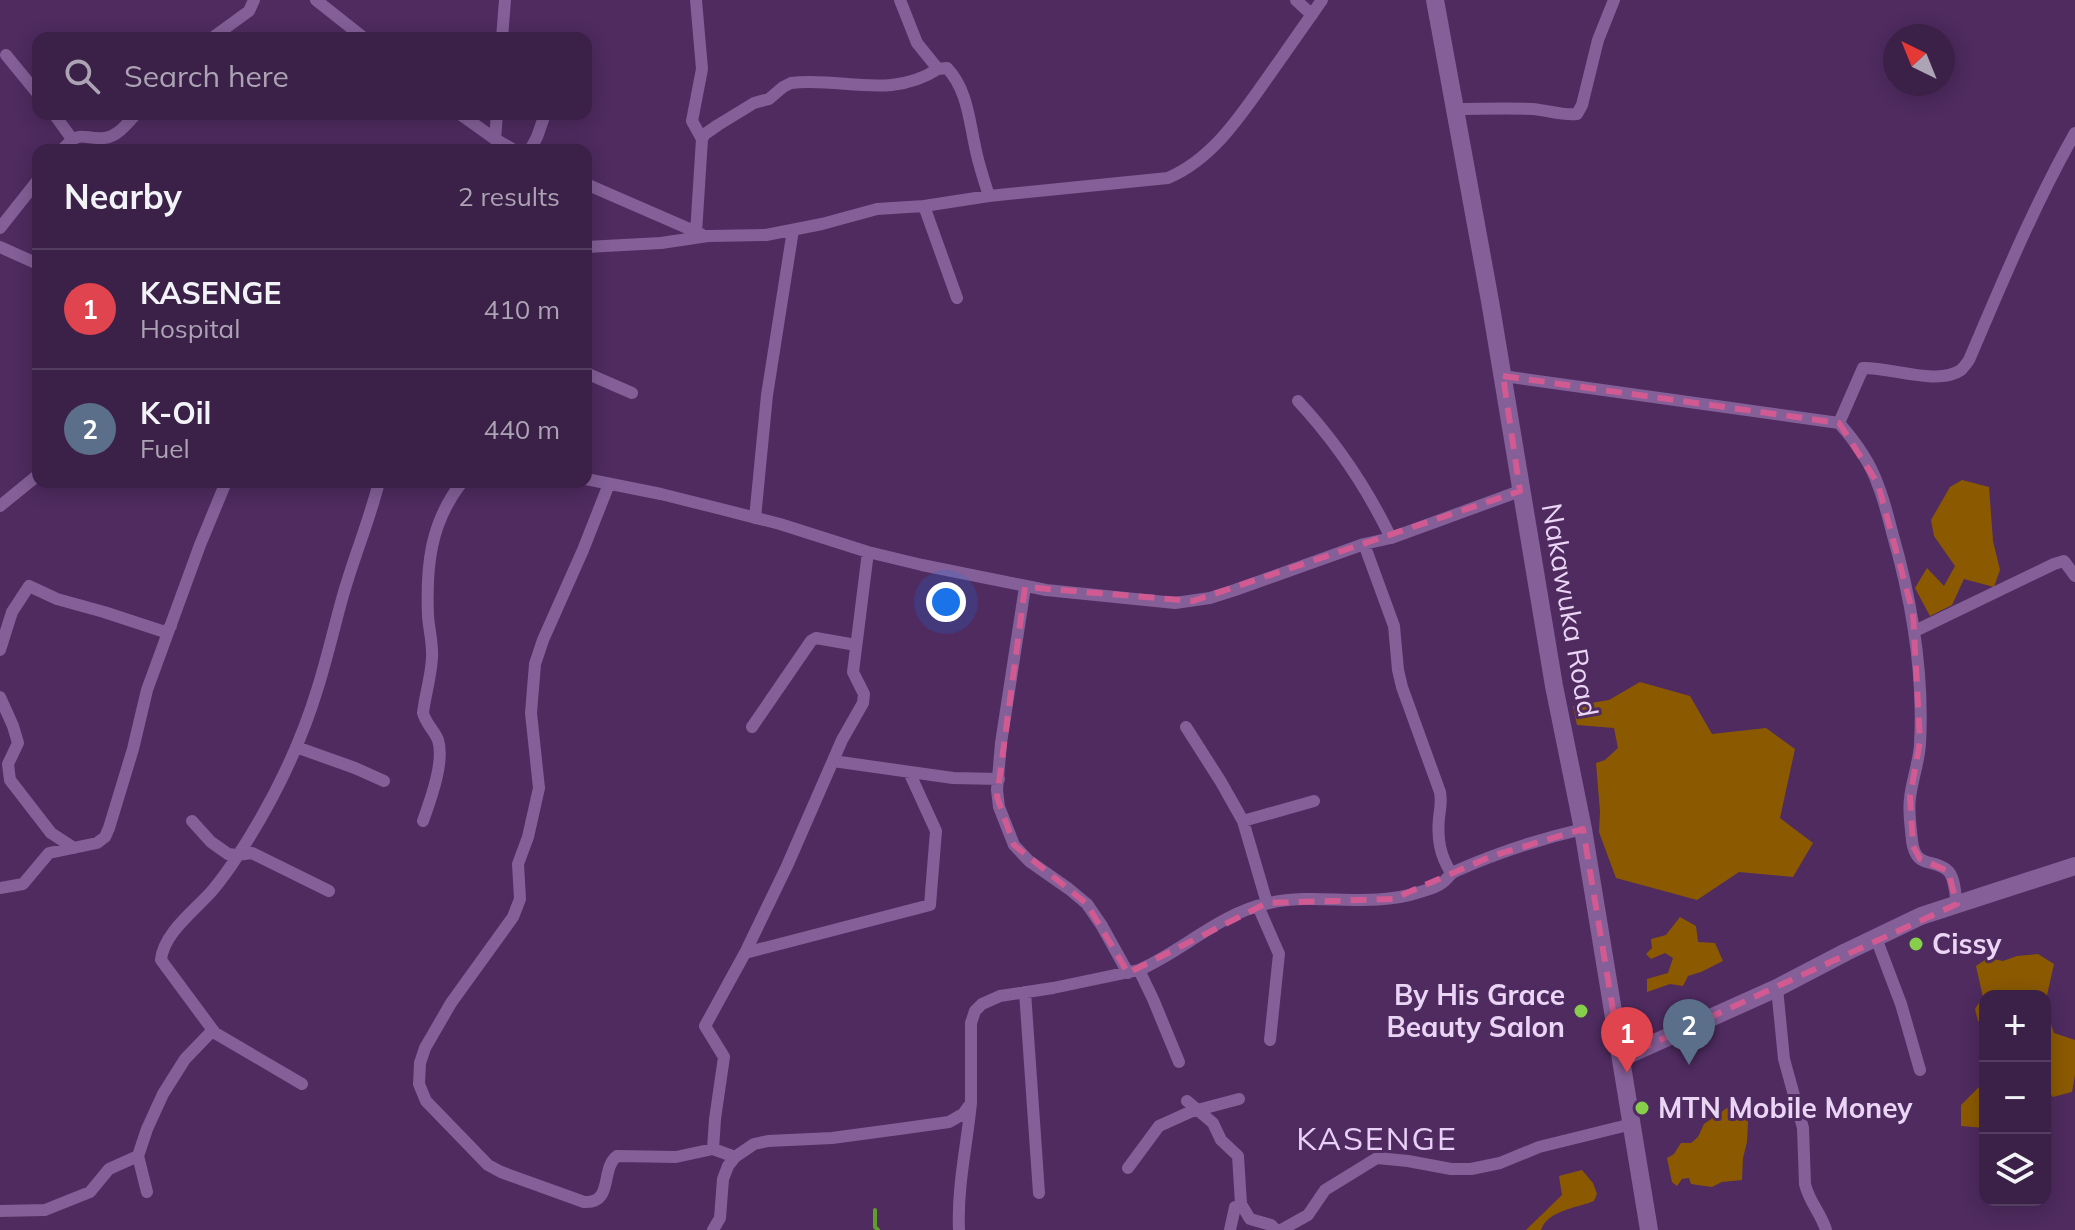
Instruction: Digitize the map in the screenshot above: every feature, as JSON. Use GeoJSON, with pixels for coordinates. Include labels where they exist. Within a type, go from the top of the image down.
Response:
{"type":"FeatureCollection","features":[{"type":"Feature","properties":{"kind":"main road","name":"Nakawuka Road"},"geometry":{"type":"LineString","coordinates":[[1435,0],[1503,376],[1554,686],[1583,829],[1649,1230]]}},
{"type":"Feature","properties":{"kind":"main road"},"geometry":{"type":"LineString","coordinates":[[1621,1058],[1777,988],[1921,916],[2075,866]]}},
{"type":"Feature","properties":{"kind":"street"},"geometry":{"type":"LineString","coordinates":[[220,32],[249,11],[254,0]]}},
{"type":"Feature","properties":{"kind":"street"},"geometry":{"type":"LineString","coordinates":[[316,0],[356,32]]}},
{"type":"Feature","properties":{"kind":"street"},"geometry":{"type":"LineString","coordinates":[[502,32],[505,0]]}},
{"type":"Feature","properties":{"kind":"street"},"geometry":{"type":"LineString","coordinates":[[696,0],[702,69],[692,121],[702,139],[702,234]]}},
{"type":"Feature","properties":{"kind":"street"},"geometry":{"type":"LineString","coordinates":[[900,0],[917,43],[938,69]]}},
{"type":"Feature","properties":{"kind":"street"},"geometry":{"type":"LineString","coordinates":[[1296,0],[1312,15]]}},
{"type":"Feature","properties":{"kind":"street"},"geometry":{"type":"LineString","coordinates":[[592,247],[661,243],[702,234],[766,235],[877,209],[1168,178],[1195,163],[1231,129],[1322,0]]}},
{"type":"Feature","properties":{"kind":"street"},"geometry":{"type":"LineString","coordinates":[[1454,109],[1517,108],[1577,114],[1598,40],[1614,0]]}},
{"type":"Feature","properties":{"kind":"street"},"geometry":{"type":"LineString","coordinates":[[6,55],[32,87]]}},
{"type":"Feature","properties":{"kind":"street"},"geometry":{"type":"LineString","coordinates":[[702,139],[718,125],[754,103],[769,99],[791,83],[879,87],[925,78],[938,69],[947,68],[960,87],[989,196]]}},
{"type":"Feature","properties":{"kind":"street"},"geometry":{"type":"LineString","coordinates":[[58,120],[72,139]]}},
{"type":"Feature","properties":{"kind":"street"},"geometry":{"type":"LineString","coordinates":[[67,144],[85,135],[105,138],[114,135],[130,120]]}},
{"type":"Feature","properties":{"kind":"street"},"geometry":{"type":"LineString","coordinates":[[468,120],[504,144]]}},
{"type":"Feature","properties":{"kind":"street"},"geometry":{"type":"LineString","coordinates":[[495,139],[497,120]]}},
{"type":"Feature","properties":{"kind":"street"},"geometry":{"type":"LineString","coordinates":[[533,144],[543,120]]}},
{"type":"Feature","properties":{"kind":"street"},"geometry":{"type":"LineString","coordinates":[[1839,423],[1863,368],[1933,376],[1961,370],[1969,360],[2023,237],[2075,133]]}},
{"type":"Feature","properties":{"kind":"street"},"geometry":{"type":"LineString","coordinates":[[592,187],[702,234]]}},
{"type":"Feature","properties":{"kind":"street"},"geometry":{"type":"LineString","coordinates":[[0,228],[32,188]]}},
{"type":"Feature","properties":{"kind":"street"},"geometry":{"type":"LineString","coordinates":[[924,206],[957,298]]}},
{"type":"Feature","properties":{"kind":"street"},"geometry":{"type":"LineString","coordinates":[[755,518],[763,420],[793,230]]}},
{"type":"Feature","properties":{"kind":"street"},"geometry":{"type":"LineString","coordinates":[[0,247],[32,261]]}},
{"type":"Feature","properties":{"kind":"street"},"geometry":{"type":"LineString","coordinates":[[592,376],[632,393]]}},
{"type":"Feature","properties":{"kind":"street"},"geometry":{"type":"LineString","coordinates":[[1503,376],[1839,423],[1866,460],[1878,484],[1908,590],[1919,679],[1919,756],[1910,797],[1913,846],[1920,859],[1948,871],[1957,904]]}},
{"type":"Feature","properties":{"kind":"street"},"geometry":{"type":"LineString","coordinates":[[1298,401],[1332,440],[1376,508],[1391,538]]}},
{"type":"Feature","properties":{"kind":"street"},"geometry":{"type":"LineString","coordinates":[[0,506],[32,480]]}},
{"type":"Feature","properties":{"kind":"street"},"geometry":{"type":"LineString","coordinates":[[592,480],[755,518],[868,552],[1025,587],[1175,603],[1210,598],[1235,590],[1520,491]]}},
{"type":"Feature","properties":{"kind":"street"},"geometry":{"type":"LineString","coordinates":[[609,484],[535,664],[531,713],[539,788],[528,837],[518,864],[520,899],[513,917],[431,1035],[420,1063],[419,1084],[426,1101],[488,1165],[584,1202],[597,1200],[604,1191],[609,1164],[617,1156],[676,1157],[713,1149],[735,1157]]}},
{"type":"Feature","properties":{"kind":"street"},"geometry":{"type":"LineString","coordinates":[[0,888],[23,884],[49,853],[97,843],[105,837],[133,749],[147,690],[224,488]]}},
{"type":"Feature","properties":{"kind":"street"},"geometry":{"type":"LineString","coordinates":[[302,1084],[213,1030],[161,960],[183,920],[213,890],[276,791],[318,690],[377,488]]}},
{"type":"Feature","properties":{"kind":"street"},"geometry":{"type":"LineString","coordinates":[[423,821],[435,787],[439,750],[438,739],[424,720],[423,713],[432,658],[428,616],[430,547],[449,498],[457,488]]}},
{"type":"Feature","properties":{"kind":"street"},"geometry":{"type":"LineString","coordinates":[[1364,544],[1394,626],[1402,687],[1442,799],[1439,847],[1451,873]]}},
{"type":"Feature","properties":{"kind":"street"},"geometry":{"type":"LineString","coordinates":[[713,1149],[724,1057],[705,1026],[745,953],[863,703],[864,694],[853,672],[868,552]]}},
{"type":"Feature","properties":{"kind":"street"},"geometry":{"type":"LineString","coordinates":[[1915,631],[2054,564],[2064,561],[2075,576]]}},
{"type":"Feature","properties":{"kind":"street"},"geometry":{"type":"LineString","coordinates":[[0,650],[12,612],[29,586],[57,599],[165,632],[171,626]]}},
{"type":"Feature","properties":{"kind":"street"},"geometry":{"type":"LineString","coordinates":[[1025,587],[1001,743],[999,807],[1014,845],[1029,861],[1087,904],[1153,999],[1179,1062]]}},
{"type":"Feature","properties":{"kind":"street"},"geometry":{"type":"LineString","coordinates":[[752,727],[811,641],[816,638],[856,645]]}},
{"type":"Feature","properties":{"kind":"street"},"geometry":{"type":"LineString","coordinates":[[0,697],[18,743],[8,764],[10,780],[51,833],[74,848]]}},
{"type":"Feature","properties":{"kind":"street"},"geometry":{"type":"LineString","coordinates":[[1186,727],[1243,821],[1263,905],[1279,954],[1270,1040]]}},
{"type":"Feature","properties":{"kind":"street"},"geometry":{"type":"LineString","coordinates":[[296,747],[384,781]]}},
{"type":"Feature","properties":{"kind":"street"},"geometry":{"type":"LineString","coordinates":[[833,761],[975,780],[999,779]]}},
{"type":"Feature","properties":{"kind":"street"},"geometry":{"type":"LineString","coordinates":[[745,953],[930,905],[936,831],[909,772]]}},
{"type":"Feature","properties":{"kind":"street"},"geometry":{"type":"LineString","coordinates":[[1243,821],[1314,801]]}},
{"type":"Feature","properties":{"kind":"street"},"geometry":{"type":"LineString","coordinates":[[192,821],[211,842],[228,854],[252,853],[329,891]]}},
{"type":"Feature","properties":{"kind":"street"},"geometry":{"type":"LineString","coordinates":[[959,1230],[958,1205],[971,1103],[971,1023],[975,1011],[982,1004],[1000,996],[1134,971],[1151,965],[1210,928],[1263,905],[1289,900],[1363,902],[1393,899],[1442,883],[1451,873],[1492,856],[1583,829]]}},
{"type":"Feature","properties":{"kind":"street"},"geometry":{"type":"LineString","coordinates":[[1876,938],[1901,1004],[1920,1070]]}},
{"type":"Feature","properties":{"kind":"street"},"geometry":{"type":"LineString","coordinates":[[1777,988],[1784,1059],[1803,1128],[1807,1193],[1821,1215],[1826,1230]]}},
{"type":"Feature","properties":{"kind":"street"},"geometry":{"type":"LineString","coordinates":[[1025,992],[1039,1193]]}},
{"type":"Feature","properties":{"kind":"street"},"geometry":{"type":"LineString","coordinates":[[147,1192],[138,1156],[163,1094],[185,1059],[213,1030]]}},
{"type":"Feature","properties":{"kind":"street"},"geometry":{"type":"LineString","coordinates":[[1128,1168],[1159,1126],[1190,1112],[1239,1099]]}},
{"type":"Feature","properties":{"kind":"street"},"geometry":{"type":"LineString","coordinates":[[1187,1101],[1213,1123],[1221,1140],[1238,1156],[1241,1204],[1250,1219],[1278,1230],[1308,1215],[1325,1190],[1377,1158],[1471,1169],[1500,1163],[1539,1147],[1632,1124]]}},
{"type":"Feature","properties":{"kind":"street"},"geometry":{"type":"LineString","coordinates":[[713,1230],[720,1218],[723,1179],[735,1157],[754,1144],[832,1138],[949,1122],[963,1114],[971,1103]]}},
{"type":"Feature","properties":{"kind":"street"},"geometry":{"type":"LineString","coordinates":[[0,1211],[45,1210],[90,1192],[109,1169],[138,1156]]}},
{"type":"Feature","properties":{"kind":"street"},"geometry":{"type":"LineString","coordinates":[[1230,1230],[1235,1207]]}},
{"type":"Feature","properties":{"kind":"highlighted area"},"geometry":{"type":"Polygon","coordinates":[[[1503,376],[1839,423],[1878,484],[1913,613],[1920,741],[1910,797],[1913,846],[1920,859],[1948,871],[1957,904],[1621,1058],[1583,829],[1492,856],[1393,899],[1267,903],[1128,973],[1087,904],[1014,845],[997,797],[1025,587],[1193,601],[1520,491],[1503,376]]]}},
{"type":"Feature","properties":{"kind":"shaded area"},"geometry":{"type":"Polygon","coordinates":[[[1962,480],[1989,487],[1993,541],[2000,570],[1994,587],[1964,579],[1952,605],[1930,616],[1915,588],[1927,568],[1944,586],[1955,566],[1934,536],[1931,520],[1950,487],[1962,480]]]}},
{"type":"Feature","properties":{"kind":"shaded area"},"geometry":{"type":"Polygon","coordinates":[[[1640,682],[1690,696],[1712,734],[1766,728],[1795,749],[1780,818],[1813,843],[1793,877],[1739,872],[1697,900],[1616,878],[1599,832],[1596,763],[1605,760],[1618,748],[1614,728],[1577,725],[1573,706],[1609,700],[1640,682]]]}},
{"type":"Feature","properties":{"kind":"shaded area"},"geometry":{"type":"Polygon","coordinates":[[[1680,917],[1696,926],[1698,942],[1715,943],[1723,961],[1688,976],[1683,986],[1670,984],[1647,992],[1647,979],[1668,973],[1673,958],[1665,953],[1651,959],[1646,954],[1652,948],[1651,939],[1666,935],[1680,917]]]}},
{"type":"Feature","properties":{"kind":"shaded area"},"geometry":{"type":"Polygon","coordinates":[[[2038,954],[2054,964],[2048,990],[1981,990],[1976,966],[1988,958],[2003,961],[2038,954]]]}},
{"type":"Feature","properties":{"kind":"shaded area"},"geometry":{"type":"Polygon","coordinates":[[[1979,1003],[1979,1021],[1978,1021],[1975,1009],[1979,1003]]]}},
{"type":"Feature","properties":{"kind":"shaded area"},"geometry":{"type":"Polygon","coordinates":[[[2051,1024],[2054,1033],[2075,1040],[2072,1092],[2053,1097],[2051,1024]]]}},
{"type":"Feature","properties":{"kind":"shaded area"},"geometry":{"type":"Polygon","coordinates":[[[1979,1087],[1979,1128],[1961,1126],[1961,1105],[1979,1087]]]}},
{"type":"Feature","properties":{"kind":"shaded area"},"geometry":{"type":"Polygon","coordinates":[[[1727,1108],[1744,1108],[1748,1122],[1742,1180],[1722,1182],[1712,1187],[1691,1184],[1689,1178],[1682,1179],[1677,1186],[1672,1182],[1667,1158],[1681,1143],[1691,1143],[1704,1124],[1727,1108]]]}},
{"type":"Feature","properties":{"kind":"shaded area"},"geometry":{"type":"Polygon","coordinates":[[[1582,1170],[1593,1183],[1597,1194],[1594,1201],[1556,1214],[1541,1230],[1526,1230],[1562,1195],[1559,1176],[1582,1170]]]}},
{"type":"Feature","properties":{"kind":"waterway"},"geometry":{"type":"LineString","coordinates":[[875,1210],[875,1227],[878,1230]]}},
{"type":"Feature","properties":{"kind":"place","name":"Cissy"},"geometry":{"type":"Point","coordinates":[1916,944]}},
{"type":"Feature","properties":{"kind":"place","name":"By His Grace Beauty Salon"},"geometry":{"type":"Point","coordinates":[1581,1011]}},
{"type":"Feature","properties":{"kind":"place","name":"K-Oil"},"geometry":{"type":"Point","coordinates":[1689,1065]}},
{"type":"Feature","properties":{"kind":"place","name":"KASENGE"},"geometry":{"type":"Point","coordinates":[1627,1073]}},
{"type":"Feature","properties":{"kind":"place","name":"MTN Mobile Money"},"geometry":{"type":"Point","coordinates":[1642,1108]}},
{"type":"Feature","properties":{"kind":"district","name":"KASENGE"},"geometry":{"type":"Point","coordinates":[1377,1139]}}]}
